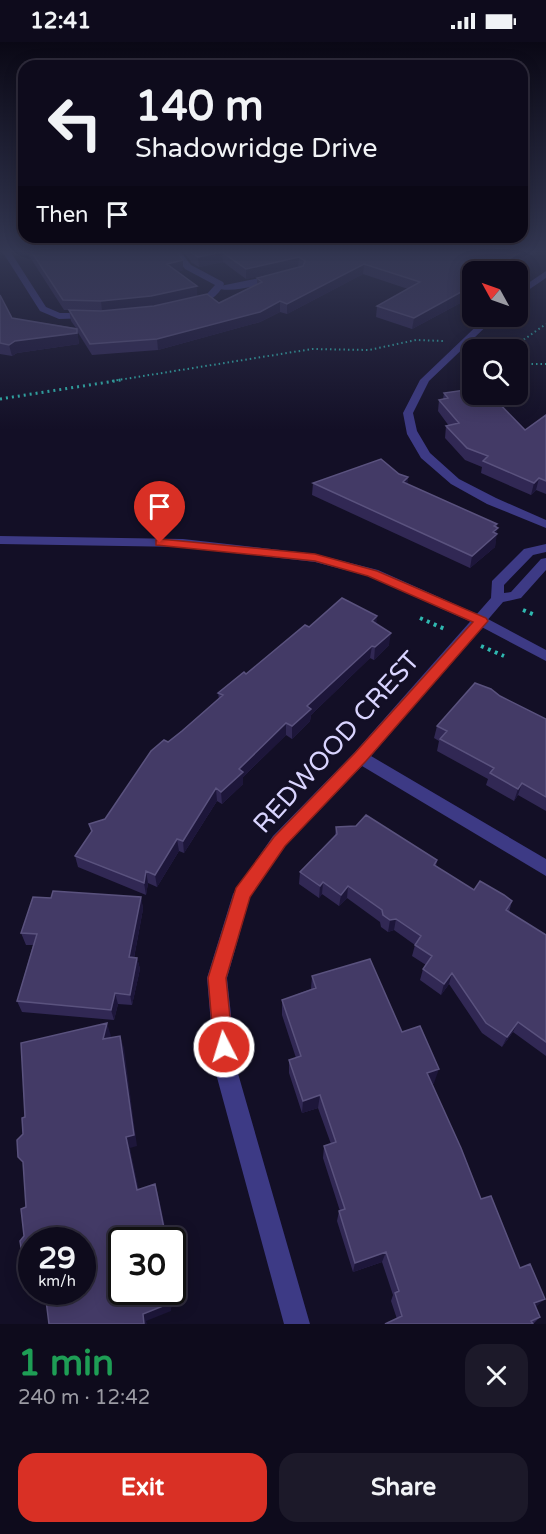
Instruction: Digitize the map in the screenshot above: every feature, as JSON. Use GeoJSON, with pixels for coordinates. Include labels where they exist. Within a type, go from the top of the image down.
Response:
{"type":"FeatureCollection","features":[{"type":"Feature","properties":{"kind":"street"},"geometry":{"type":"LineString","coordinates":[[46,311],[50,314],[69,318],[103,315]]}},
{"type":"Feature","properties":{"kind":"street"},"geometry":{"type":"LineString","coordinates":[[482,327],[425,380],[408,413],[415,440],[435,466],[469,490],[546,524]]}},
{"type":"Feature","properties":{"kind":"street"},"geometry":{"type":"LineString","coordinates":[[0,540],[183,543],[315,558],[373,573],[481,621],[546,656]]}},
{"type":"Feature","properties":{"kind":"street"},"geometry":{"type":"LineString","coordinates":[[546,549],[529,552],[497,584],[498,599],[516,595],[546,562]]}},
{"type":"Feature","properties":{"kind":"street","name":"REDWOOD CREST"},"geometry":{"type":"LineString","coordinates":[[297,1324],[226,1070],[217,978],[242,894],[279,841],[360,757],[498,599]]}},
{"type":"Feature","properties":{"kind":"street"},"geometry":{"type":"LineString","coordinates":[[360,757],[546,868]]}},
{"type":"Feature","properties":{"kind":"path"},"geometry":{"type":"LineString","coordinates":[[525,339],[546,324]]}},
{"type":"Feature","properties":{"kind":"path"},"geometry":{"type":"LineString","coordinates":[[0,399],[312,349],[369,350],[416,340],[440,339],[458,350]]}},
{"type":"Feature","properties":{"kind":"path"},"geometry":{"type":"LineString","coordinates":[[528,364],[546,364]]}},
{"type":"Feature","properties":{"kind":"building"},"geometry":{"type":"Polygon","coordinates":[[[0,311],[8,311],[12,318],[77,329],[77,333],[15,341],[9,345],[0,343],[0,311]]]}},
{"type":"Feature","properties":{"kind":"building"},"geometry":{"type":"Polygon","coordinates":[[[70,311],[262,311],[157,339],[90,344],[70,311]]]}},
{"type":"Feature","properties":{"kind":"building"},"geometry":{"type":"Polygon","coordinates":[[[392,311],[427,311],[414,318],[392,311]]]}},
{"type":"Feature","properties":{"kind":"building"},"geometry":{"type":"Polygon","coordinates":[[[462,390],[462,405],[501,405],[525,430],[546,415],[546,481],[539,478],[534,483],[483,461],[488,456],[467,448],[446,426],[459,423],[439,400],[448,398],[444,393],[462,390]]]}},
{"type":"Feature","properties":{"kind":"building"},"geometry":{"type":"Polygon","coordinates":[[[381,459],[399,474],[408,477],[403,482],[497,524],[494,526],[498,528],[493,532],[497,534],[472,556],[313,483],[381,459]]]}},
{"type":"Feature","properties":{"kind":"building"},"geometry":{"type":"Polygon","coordinates":[[[342,598],[377,616],[372,621],[391,633],[375,647],[372,646],[307,706],[311,709],[292,726],[286,723],[239,769],[243,772],[221,792],[216,788],[183,841],[177,839],[155,875],[146,871],[144,883],[75,856],[92,831],[89,824],[105,819],[151,751],[164,740],[168,742],[182,731],[223,695],[218,693],[244,672],[246,674],[305,625],[309,627],[342,598]]]}},
{"type":"Feature","properties":{"kind":"building"},"geometry":{"type":"Polygon","coordinates":[[[475,683],[491,689],[500,696],[546,719],[546,797],[522,783],[518,789],[490,773],[494,768],[440,739],[447,731],[437,726],[475,683]]]}},
{"type":"Feature","properties":{"kind":"building"},"geometry":{"type":"Polygon","coordinates":[[[366,815],[437,860],[434,865],[474,890],[480,881],[504,895],[512,901],[506,910],[546,935],[546,1042],[518,1022],[507,1037],[486,1023],[452,973],[444,984],[423,969],[432,956],[415,945],[421,936],[396,919],[390,920],[383,915],[382,910],[348,886],[341,895],[323,882],[320,886],[300,872],[337,834],[336,827],[356,826],[366,815]]]}},
{"type":"Feature","properties":{"kind":"building"},"geometry":{"type":"Polygon","coordinates":[[[53,891],[141,897],[129,957],[137,958],[130,995],[115,993],[111,1010],[17,1001],[37,934],[21,933],[33,897],[51,898],[53,891]]]}},
{"type":"Feature","properties":{"kind":"building"},"geometry":{"type":"Polygon","coordinates":[[[370,959],[402,1032],[420,1026],[439,1069],[427,1073],[481,1199],[491,1196],[520,1268],[530,1264],[545,1299],[534,1303],[540,1317],[531,1321],[533,1324],[385,1324],[402,1316],[395,1293],[399,1291],[386,1252],[355,1263],[339,1211],[345,1209],[324,1146],[336,1142],[320,1095],[303,1101],[289,1060],[301,1056],[282,1000],[316,988],[312,976],[370,959]]]}},
{"type":"Feature","properties":{"kind":"building"},"geometry":{"type":"Polygon","coordinates":[[[107,1023],[103,1039],[120,1036],[134,1135],[126,1137],[137,1190],[155,1184],[164,1227],[108,1227],[108,1305],[166,1305],[143,1314],[144,1324],[49,1324],[47,1305],[96,1305],[96,1227],[23,1227],[21,1209],[26,1207],[23,1162],[18,1157],[17,1140],[23,1134],[22,1118],[25,1117],[21,1043],[107,1023]]]}},
{"type":"Feature","properties":{"kind":"route"},"geometry":{"type":"LineString","coordinates":[[160,543],[183,543],[315,558],[373,573],[481,621],[360,757],[279,841],[242,894],[217,978],[224,1047]]}}]}
